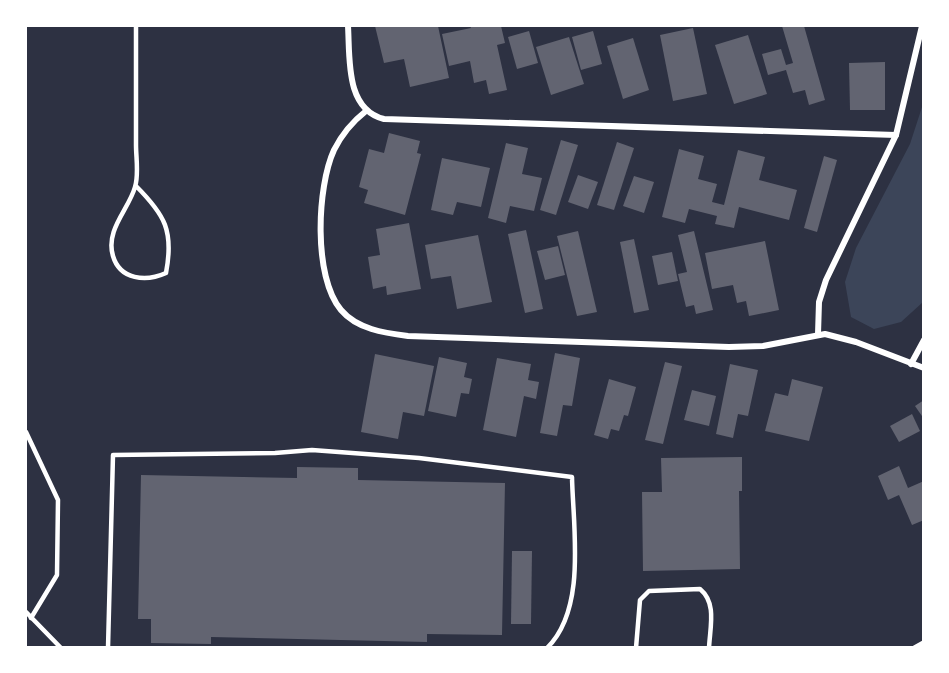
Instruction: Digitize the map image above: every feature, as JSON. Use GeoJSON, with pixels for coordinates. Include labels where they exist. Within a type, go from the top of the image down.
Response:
{"type":"FeatureCollection","features":[{"type":"Feature","properties":{"kind":"street"},"geometry":{"type":"LineString","coordinates":[[348,26],[354,87],[366,111],[378,118],[401,121],[896,135]]}},
{"type":"Feature","properties":{"kind":"street"},"geometry":{"type":"LineString","coordinates":[[818,334],[819,302],[826,280],[896,135],[922,26]]}},
{"type":"Feature","properties":{"kind":"street"},"geometry":{"type":"LineString","coordinates":[[366,111],[348,127],[333,153],[322,214],[322,253],[327,284],[332,297],[350,319],[386,334],[494,339],[744,347],[818,334],[856,342],[924,368]]}},
{"type":"Feature","properties":{"kind":"street"},"geometry":{"type":"LineString","coordinates":[[911,363],[924,340]]}},
{"type":"Feature","properties":{"kind":"street"},"geometry":{"type":"LineString","coordinates":[[915,648],[924,643]]}},
{"type":"Feature","properties":{"kind":"lane"},"geometry":{"type":"LineString","coordinates":[[136,26],[136,186],[119,217],[112,255],[121,269],[136,278],[152,279],[166,273],[170,250],[168,227],[152,202],[136,186]]}},
{"type":"Feature","properties":{"kind":"lane"},"geometry":{"type":"LineString","coordinates":[[26,432],[58,501],[57,575],[31,618]]}},
{"type":"Feature","properties":{"kind":"lane"},"geometry":{"type":"LineString","coordinates":[[108,648],[113,455],[275,453],[312,450],[419,458],[572,477],[575,592],[555,640],[547,648]]}},
{"type":"Feature","properties":{"kind":"lane"},"geometry":{"type":"LineString","coordinates":[[636,648],[640,600],[650,591],[700,589],[707,596],[711,608],[709,648]]}},
{"type":"Feature","properties":{"kind":"lane"},"geometry":{"type":"LineString","coordinates":[[26,612],[61,648]]}},
{"type":"Feature","properties":{"kind":"shaded area"},"geometry":{"type":"Polygon","coordinates":[[[923,104],[923,302],[901,322],[874,329],[851,317],[845,282],[856,248],[910,144],[923,104]]]}},
{"type":"Feature","properties":{"kind":"building"},"geometry":{"type":"Polygon","coordinates":[[[375,26],[438,26],[449,78],[410,87],[404,59],[384,63],[375,26]]]}},
{"type":"Feature","properties":{"kind":"building"},"geometry":{"type":"Polygon","coordinates":[[[470,26],[501,26],[505,43],[497,45],[507,90],[489,94],[486,80],[474,83],[470,61],[449,66],[442,34],[471,28],[470,26]]]}},
{"type":"Feature","properties":{"kind":"building"},"geometry":{"type":"Polygon","coordinates":[[[782,26],[804,26],[825,100],[809,105],[805,90],[793,93],[786,70],[768,75],[762,54],[781,49],[786,65],[793,63],[782,26]]]}},
{"type":"Feature","properties":{"kind":"building"},"geometry":{"type":"Polygon","coordinates":[[[693,28],[707,94],[673,101],[660,35],[693,28]]]}},
{"type":"Feature","properties":{"kind":"building"},"geometry":{"type":"Polygon","coordinates":[[[529,31],[538,63],[517,69],[508,37],[529,31]]]}},
{"type":"Feature","properties":{"kind":"building"},"geometry":{"type":"Polygon","coordinates":[[[593,31],[602,64],[581,70],[572,37],[593,31]]]}},
{"type":"Feature","properties":{"kind":"building"},"geometry":{"type":"Polygon","coordinates":[[[748,35],[767,94],[734,104],[715,45],[748,35]]]}},
{"type":"Feature","properties":{"kind":"building"},"geometry":{"type":"Polygon","coordinates":[[[569,37],[584,84],[551,95],[536,47],[569,37]]]}},
{"type":"Feature","properties":{"kind":"building"},"geometry":{"type":"Polygon","coordinates":[[[633,38],[649,90],[623,99],[607,46],[633,38]]]}},
{"type":"Feature","properties":{"kind":"building"},"geometry":{"type":"Polygon","coordinates":[[[885,62],[885,110],[850,110],[849,63],[885,62]]]}},
{"type":"Feature","properties":{"kind":"building"},"geometry":{"type":"Polygon","coordinates":[[[389,133],[420,141],[417,153],[421,154],[405,215],[364,203],[368,190],[359,187],[369,149],[384,153],[389,133]]]}},
{"type":"Feature","properties":{"kind":"building"},"geometry":{"type":"Polygon","coordinates":[[[561,140],[578,145],[556,215],[540,210],[561,140]]]}},
{"type":"Feature","properties":{"kind":"building"},"geometry":{"type":"Polygon","coordinates":[[[617,142],[634,148],[614,210],[597,205],[617,142]]]}},
{"type":"Feature","properties":{"kind":"building"},"geometry":{"type":"Polygon","coordinates":[[[506,143],[528,148],[522,174],[542,178],[534,211],[510,206],[506,223],[488,218],[506,143]]]}},
{"type":"Feature","properties":{"kind":"building"},"geometry":{"type":"Polygon","coordinates":[[[679,149],[704,156],[698,179],[717,184],[712,202],[724,205],[738,150],[765,157],[759,180],[797,190],[789,220],[739,207],[734,228],[715,224],[717,216],[689,209],[685,223],[662,217],[679,149]]]}},
{"type":"Feature","properties":{"kind":"building"},"geometry":{"type":"Polygon","coordinates":[[[824,156],[837,160],[817,232],[804,228],[824,156]]]}},
{"type":"Feature","properties":{"kind":"building"},"geometry":{"type":"Polygon","coordinates":[[[442,158],[490,168],[481,207],[457,202],[453,215],[431,210],[442,158]]]}},
{"type":"Feature","properties":{"kind":"building"},"geometry":{"type":"Polygon","coordinates":[[[578,175],[598,182],[588,209],[568,202],[578,175]]]}},
{"type":"Feature","properties":{"kind":"building"},"geometry":{"type":"Polygon","coordinates":[[[634,176],[654,182],[644,213],[623,206],[634,176]]]}},
{"type":"Feature","properties":{"kind":"building"},"geometry":{"type":"Polygon","coordinates":[[[409,223],[421,289],[387,295],[386,286],[373,289],[368,257],[380,255],[376,229],[409,223]]]}},
{"type":"Feature","properties":{"kind":"building"},"geometry":{"type":"Polygon","coordinates":[[[526,230],[543,309],[525,313],[508,234],[526,230]]]}},
{"type":"Feature","properties":{"kind":"building"},"geometry":{"type":"Polygon","coordinates":[[[578,231],[597,312],[577,316],[557,236],[578,231]]]}},
{"type":"Feature","properties":{"kind":"building"},"geometry":{"type":"Polygon","coordinates":[[[694,231],[713,310],[696,314],[694,305],[686,307],[678,274],[687,272],[678,235],[694,231]]]}},
{"type":"Feature","properties":{"kind":"building"},"geometry":{"type":"Polygon","coordinates":[[[478,235],[492,302],[457,309],[451,276],[431,279],[425,245],[478,235]]]}},
{"type":"Feature","properties":{"kind":"building"},"geometry":{"type":"Polygon","coordinates":[[[634,239],[649,310],[634,313],[620,242],[634,239]]]}},
{"type":"Feature","properties":{"kind":"building"},"geometry":{"type":"Polygon","coordinates":[[[765,241],[779,310],[749,316],[746,301],[737,303],[733,285],[712,289],[705,253],[765,241]]]}},
{"type":"Feature","properties":{"kind":"building"},"geometry":{"type":"Polygon","coordinates":[[[558,246],[565,275],[545,280],[537,251],[558,246]]]}},
{"type":"Feature","properties":{"kind":"building"},"geometry":{"type":"Polygon","coordinates":[[[672,252],[678,281],[658,285],[652,256],[672,252]]]}},
{"type":"Feature","properties":{"kind":"building"},"geometry":{"type":"Polygon","coordinates":[[[555,353],[580,358],[572,406],[563,405],[557,436],[540,433],[555,353]]]}},
{"type":"Feature","properties":{"kind":"building"},"geometry":{"type":"Polygon","coordinates":[[[375,354],[434,366],[424,416],[403,412],[398,439],[361,432],[375,354]]]}},
{"type":"Feature","properties":{"kind":"building"},"geometry":{"type":"Polygon","coordinates":[[[439,357],[467,363],[464,377],[472,379],[469,394],[461,393],[456,417],[428,411],[439,357]]]}},
{"type":"Feature","properties":{"kind":"building"},"geometry":{"type":"Polygon","coordinates":[[[497,358],[531,364],[528,380],[539,382],[536,399],[524,396],[516,437],[483,430],[497,358]]]}},
{"type":"Feature","properties":{"kind":"building"},"geometry":{"type":"Polygon","coordinates":[[[665,362],[682,366],[663,444],[645,440],[665,362]]]}},
{"type":"Feature","properties":{"kind":"building"},"geometry":{"type":"Polygon","coordinates":[[[730,364],[758,370],[748,416],[738,414],[733,438],[716,434],[730,364]]]}},
{"type":"Feature","properties":{"kind":"building"},"geometry":{"type":"Polygon","coordinates":[[[609,379],[636,387],[628,416],[624,415],[619,431],[611,429],[608,439],[594,435],[609,379]]]}},
{"type":"Feature","properties":{"kind":"building"},"geometry":{"type":"Polygon","coordinates":[[[792,379],[823,387],[809,441],[765,431],[775,393],[788,396],[792,379]]]}},
{"type":"Feature","properties":{"kind":"building"},"geometry":{"type":"Polygon","coordinates":[[[692,390],[716,396],[709,426],[684,420],[692,390]]]}},
{"type":"Feature","properties":{"kind":"building"},"geometry":{"type":"Polygon","coordinates":[[[924,400],[924,419],[915,406],[924,400]]]}},
{"type":"Feature","properties":{"kind":"building"},"geometry":{"type":"Polygon","coordinates":[[[912,414],[920,431],[899,442],[890,426],[912,414]]]}},
{"type":"Feature","properties":{"kind":"building"},"geometry":{"type":"Polygon","coordinates":[[[742,457],[742,491],[739,491],[740,569],[643,571],[642,492],[662,492],[661,458],[742,457]]]}},
{"type":"Feature","properties":{"kind":"building"},"geometry":{"type":"Polygon","coordinates":[[[899,466],[908,488],[924,481],[924,520],[912,525],[899,495],[888,500],[878,476],[899,466]]]}},
{"type":"Feature","properties":{"kind":"building"},"geometry":{"type":"Polygon","coordinates":[[[297,467],[358,468],[358,480],[505,483],[502,635],[427,634],[427,642],[211,637],[211,644],[151,643],[151,619],[138,619],[141,475],[297,478],[297,467]]]}},
{"type":"Feature","properties":{"kind":"building"},"geometry":{"type":"Polygon","coordinates":[[[512,551],[532,551],[531,624],[511,624],[512,551]]]}}]}
